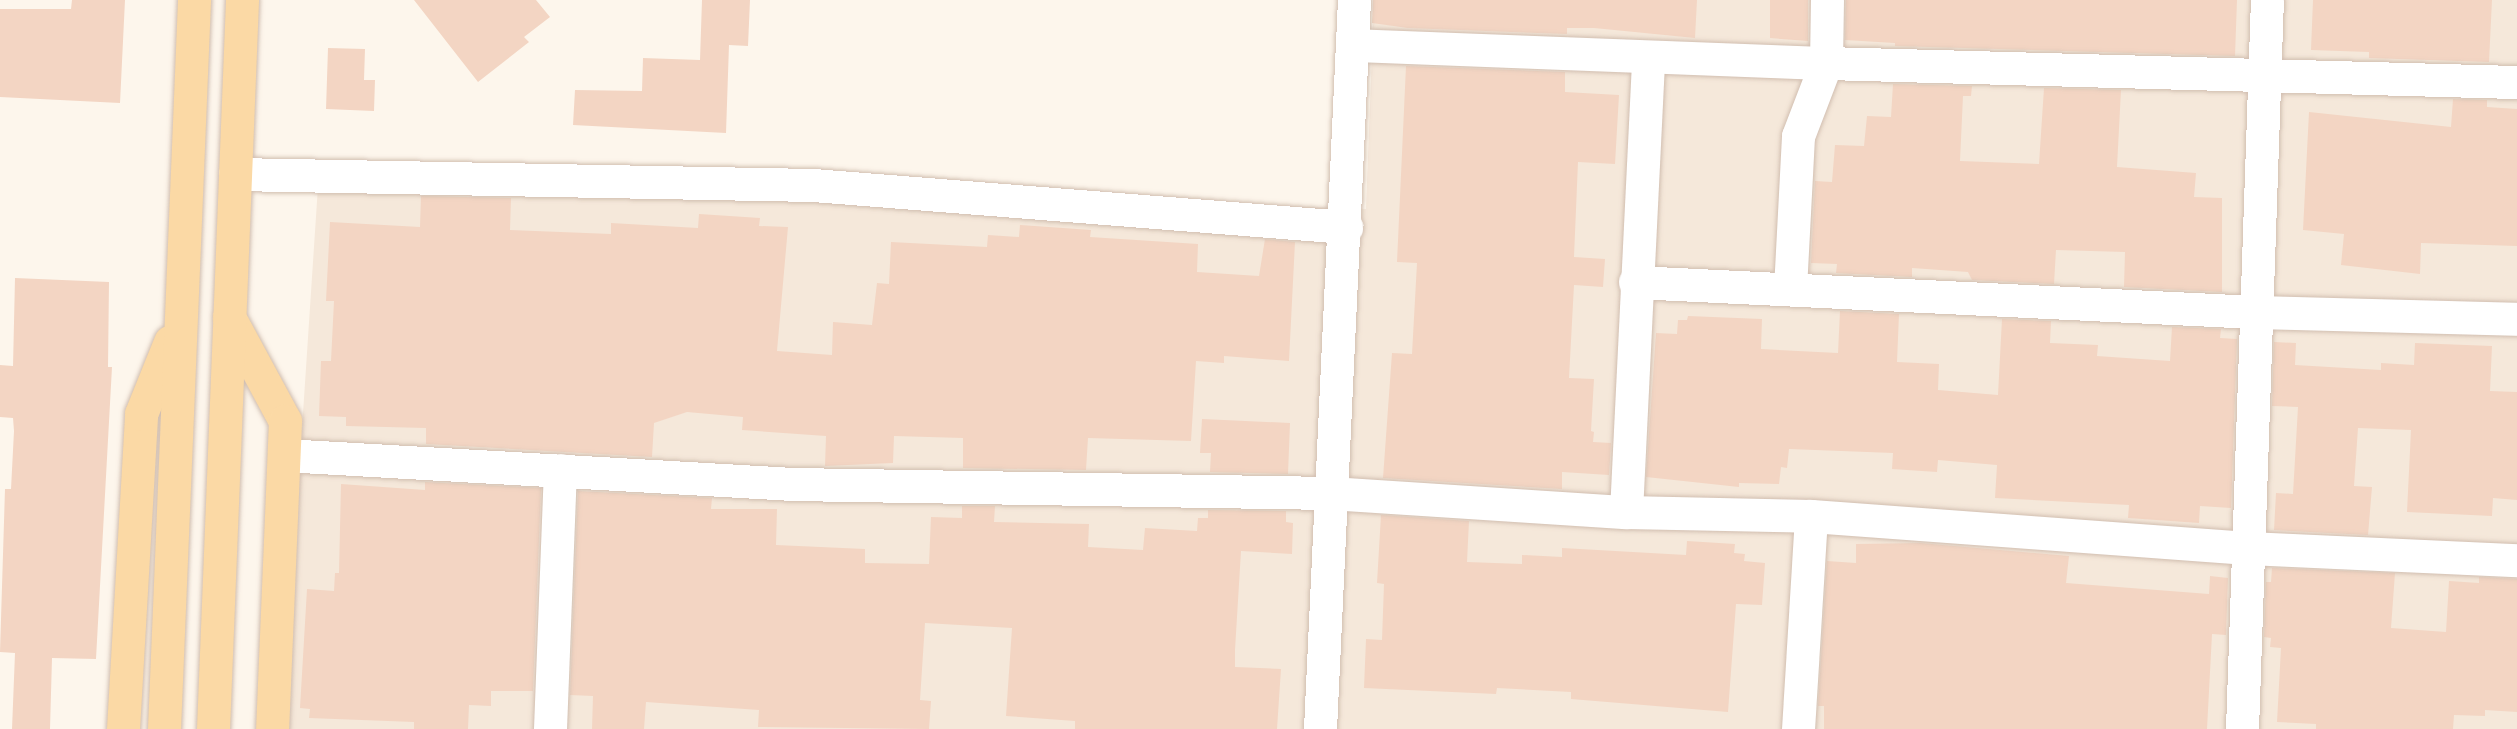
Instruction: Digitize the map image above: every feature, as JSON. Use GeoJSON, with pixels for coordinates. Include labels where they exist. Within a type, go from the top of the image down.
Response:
{"type":"FeatureCollection","features":[{"type":"Feature","properties":{"kind":"main road"},"geometry":{"type":"LineString","coordinates":[[164,729],[194,0]]}},
{"type":"Feature","properties":{"kind":"main road"},"geometry":{"type":"LineString","coordinates":[[213,729],[242,0]]}},
{"type":"Feature","properties":{"kind":"main road"},"geometry":{"type":"LineString","coordinates":[[229,317],[285,421],[272,729]]}},
{"type":"Feature","properties":{"kind":"main road"},"geometry":{"type":"LineString","coordinates":[[123,729],[141,414],[180,319]]}},
{"type":"Feature","properties":{"kind":"street"},"geometry":{"type":"LineString","coordinates":[[1326,729],[1320,729],[1330,493],[1346,227],[1354,0]]}},
{"type":"Feature","properties":{"kind":"street"},"geometry":{"type":"LineString","coordinates":[[1790,289],[1798,136],[1826,63],[1827,0]]}},
{"type":"Feature","properties":{"kind":"street"},"geometry":{"type":"LineString","coordinates":[[2242,729],[2254,312],[2266,77],[2267,0]]}},
{"type":"Feature","properties":{"kind":"street"},"geometry":{"type":"LineString","coordinates":[[1353,45],[1648,58],[2266,77],[2517,82]]}},
{"type":"Feature","properties":{"kind":"street"},"geometry":{"type":"LineString","coordinates":[[1626,512],[1635,282],[1648,58]]}},
{"type":"Feature","properties":{"kind":"street"},"geometry":{"type":"LineString","coordinates":[[235,174],[813,185],[1346,227]]}},
{"type":"Feature","properties":{"kind":"street"},"geometry":{"type":"LineString","coordinates":[[1635,282],[2254,312],[2517,319]]}},
{"type":"Feature","properties":{"kind":"street"},"geometry":{"type":"LineString","coordinates":[[284,455],[794,484],[1330,493],[1626,512],[1811,516],[2248,548],[2517,560]]}},
{"type":"Feature","properties":{"kind":"street"},"geometry":{"type":"LineString","coordinates":[[550,729],[560,470]]}},
{"type":"Feature","properties":{"kind":"street"},"geometry":{"type":"LineString","coordinates":[[1798,729],[1811,516]]}},
{"type":"Feature","properties":{"kind":"shaded area"},"geometry":{"type":"Polygon","coordinates":[[[1374,0],[2517,0],[2517,729],[289,729],[298,489],[319,171],[1366,209],[1374,0]]]}},
{"type":"Feature","properties":{"kind":"building"},"geometry":{"type":"Polygon","coordinates":[[[72,0],[125,0],[120,103],[0,97],[0,9],[71,9],[72,0]]]}},
{"type":"Feature","properties":{"kind":"building"},"geometry":{"type":"Polygon","coordinates":[[[414,0],[536,0],[550,17],[524,37],[529,42],[478,82],[414,0]]]}},
{"type":"Feature","properties":{"kind":"building"},"geometry":{"type":"Polygon","coordinates":[[[702,0],[750,0],[748,46],[729,45],[726,133],[573,125],[575,90],[642,91],[643,58],[700,60],[702,0]]]}},
{"type":"Feature","properties":{"kind":"building"},"geometry":{"type":"Polygon","coordinates":[[[1373,0],[1697,0],[1695,38],[1594,28],[1567,28],[1567,34],[1408,28],[1372,23],[1373,0]]]}},
{"type":"Feature","properties":{"kind":"building"},"geometry":{"type":"Polygon","coordinates":[[[1770,0],[1808,0],[1808,41],[1770,38],[1770,0]]]}},
{"type":"Feature","properties":{"kind":"building"},"geometry":{"type":"Polygon","coordinates":[[[1846,0],[2237,0],[2235,56],[1895,46],[1895,43],[1845,40],[1846,0]]]}},
{"type":"Feature","properties":{"kind":"building"},"geometry":{"type":"Polygon","coordinates":[[[2313,0],[2492,0],[2489,62],[2369,58],[2369,52],[2311,50],[2313,0]]]}},
{"type":"Feature","properties":{"kind":"building"},"geometry":{"type":"Polygon","coordinates":[[[328,48],[365,49],[364,80],[375,80],[374,111],[326,109],[328,48]]]}},
{"type":"Feature","properties":{"kind":"building"},"geometry":{"type":"Polygon","coordinates":[[[1406,66],[1565,72],[1565,92],[1619,95],[1615,164],[1578,162],[1574,257],[1605,259],[1603,287],[1574,285],[1569,378],[1594,379],[1591,431],[1594,432],[1593,442],[1611,443],[1609,475],[1562,472],[1562,489],[1383,478],[1392,353],[1412,354],[1417,263],[1397,262],[1406,66]]]}},
{"type":"Feature","properties":{"kind":"building"},"geometry":{"type":"Polygon","coordinates":[[[1893,84],[1972,86],[1971,96],[1963,96],[1960,161],[2039,164],[2044,88],[2121,90],[2117,167],[2196,173],[2194,197],[2222,198],[2222,292],[2124,287],[2125,252],[2056,250],[2054,284],[1972,280],[1968,272],[1912,268],[1912,277],[1836,273],[1837,264],[1811,263],[1815,181],[1832,182],[1835,145],[1864,146],[1867,116],[1891,117],[1893,84]]]}},
{"type":"Feature","properties":{"kind":"building"},"geometry":{"type":"Polygon","coordinates":[[[2453,99],[2487,100],[2487,107],[2517,109],[2517,246],[2421,243],[2420,274],[2341,265],[2344,234],[2303,230],[2309,112],[2451,127],[2453,99]]]}},
{"type":"Feature","properties":{"kind":"building"},"geometry":{"type":"Polygon","coordinates":[[[421,196],[511,198],[510,230],[611,234],[611,223],[698,228],[699,214],[760,218],[759,226],[788,227],[777,351],[832,355],[833,322],[872,325],[877,283],[889,284],[891,242],[987,247],[988,235],[1019,237],[1020,225],[1091,230],[1090,237],[1198,244],[1197,272],[1259,276],[1265,239],[1295,242],[1289,361],[1224,356],[1224,363],[1196,361],[1191,441],[1088,438],[1086,470],[963,468],[963,438],[894,436],[893,463],[825,466],[826,436],[742,430],[743,417],[687,412],[654,423],[652,457],[426,444],[426,428],[346,426],[346,417],[319,416],[321,361],[331,361],[334,301],[326,301],[330,222],[420,227],[421,196]]]}},
{"type":"Feature","properties":{"kind":"building"},"geometry":{"type":"Polygon","coordinates":[[[15,278],[109,282],[108,367],[112,367],[96,659],[52,658],[50,729],[12,729],[15,653],[0,652],[5,489],[11,489],[14,431],[13,418],[0,417],[0,365],[13,366],[15,278]]]}},
{"type":"Feature","properties":{"kind":"building"},"geometry":{"type":"Polygon","coordinates":[[[1840,311],[1899,314],[1897,362],[1939,364],[1938,390],[1998,395],[2002,319],[2051,321],[2050,343],[2098,345],[2097,356],[2170,361],[2172,327],[2221,329],[2220,338],[2237,339],[2231,508],[2200,506],[2199,523],[2128,518],[2129,505],[1995,498],[1997,465],[1938,460],[1937,472],[1892,469],[1893,453],[1789,449],[1787,468],[1781,467],[1779,484],[1739,483],[1739,487],[1646,477],[1656,333],[1677,334],[1678,320],[1687,320],[1688,316],[1762,319],[1761,349],[1838,353],[1840,311]]]}},
{"type":"Feature","properties":{"kind":"building"},"geometry":{"type":"Polygon","coordinates":[[[2274,342],[2296,343],[2295,365],[2381,370],[2381,363],[2414,365],[2415,343],[2492,346],[2490,391],[2517,392],[2517,500],[2493,498],[2492,516],[2407,512],[2411,430],[2358,428],[2354,486],[2372,487],[2368,535],[2274,530],[2276,493],[2293,494],[2298,407],[2272,406],[2274,342]]]}},
{"type":"Feature","properties":{"kind":"building"},"geometry":{"type":"Polygon","coordinates":[[[1202,419],[1290,423],[1288,474],[1210,472],[1211,453],[1200,453],[1202,419]]]}},
{"type":"Feature","properties":{"kind":"building"},"geometry":{"type":"Polygon","coordinates":[[[425,482],[541,488],[533,691],[491,691],[491,706],[469,705],[468,729],[414,729],[414,722],[309,718],[310,709],[300,708],[307,589],[334,591],[335,573],[339,573],[341,484],[425,490],[425,482]]]}},
{"type":"Feature","properties":{"kind":"building"},"geometry":{"type":"Polygon","coordinates":[[[578,491],[712,498],[711,509],[777,509],[776,545],[865,549],[865,563],[929,564],[931,517],[962,518],[962,506],[995,506],[994,522],[1089,524],[1088,547],[1143,550],[1145,528],[1197,531],[1198,518],[1208,518],[1208,510],[1286,511],[1286,522],[1293,523],[1292,554],[1241,551],[1235,650],[1235,667],[1281,669],[1277,729],[1075,729],[1075,721],[1006,716],[1012,628],[925,623],[920,700],[931,701],[929,729],[758,727],[759,710],[646,702],[644,729],[592,729],[593,696],[570,695],[578,491]]]}},
{"type":"Feature","properties":{"kind":"building"},"geometry":{"type":"Polygon","coordinates":[[[1381,515],[1469,521],[1467,562],[1522,564],[1522,555],[1562,557],[1562,548],[1686,555],[1687,541],[1735,544],[1734,553],[1745,554],[1744,561],[1765,563],[1762,605],[1736,604],[1728,712],[1571,699],[1571,692],[1497,688],[1496,694],[1364,688],[1366,639],[1382,640],[1384,584],[1377,583],[1381,515]]]}},
{"type":"Feature","properties":{"kind":"building"},"geometry":{"type":"Polygon","coordinates":[[[1920,543],[2069,556],[2066,583],[2209,594],[2210,576],[2228,578],[2226,635],[2212,634],[2207,729],[1824,729],[1824,706],[1818,706],[1827,561],[1856,563],[1856,544],[1920,543]]]}},
{"type":"Feature","properties":{"kind":"building"},"geometry":{"type":"Polygon","coordinates":[[[2272,568],[2395,573],[2391,628],[2446,632],[2449,581],[2479,583],[2479,577],[2517,579],[2517,712],[2485,710],[2485,716],[2454,715],[2453,729],[2316,729],[2316,724],[2277,722],[2281,648],[2270,647],[2271,638],[2264,637],[2266,582],[2271,582],[2272,568]]]}}]}
